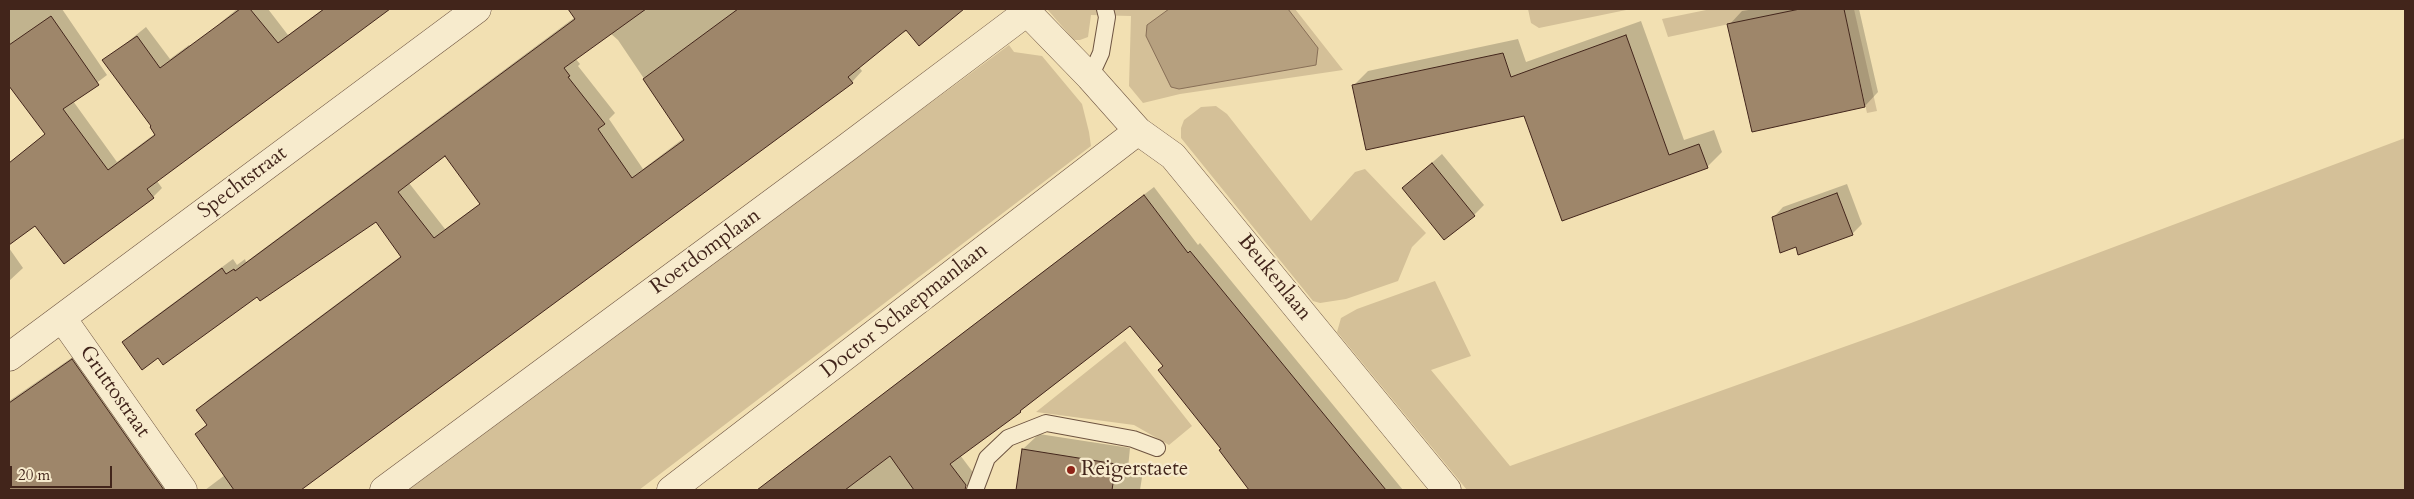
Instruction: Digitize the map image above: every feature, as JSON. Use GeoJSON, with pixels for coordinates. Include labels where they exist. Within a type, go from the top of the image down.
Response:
{"type":"FeatureCollection","features":[{"type":"Feature","properties":{"kind":"street","name":"Spechtstraat"},"geometry":{"type":"LineString","coordinates":[[9,357],[477,9]]}},
{"type":"Feature","properties":{"kind":"street","name":"Beukenlaan"},"geometry":{"type":"LineString","coordinates":[[1025,10],[1090,77],[1138,131],[1173,156],[1447,490]]}},
{"type":"Feature","properties":{"kind":"street","name":"Roerdomplaan"},"geometry":{"type":"LineString","coordinates":[[384,490],[845,149],[1025,10]]}},
{"type":"Feature","properties":{"kind":"street","name":"Doctor Schaepmanlaan"},"geometry":{"type":"LineString","coordinates":[[671,490],[1138,131]]}},
{"type":"Feature","properties":{"kind":"street","name":"Gruttostraat"},"geometry":{"type":"LineString","coordinates":[[62,318],[183,490]]}},
{"type":"Feature","properties":{"kind":"lane"},"geometry":{"type":"LineString","coordinates":[[1090,77],[1101,53],[1107,17],[1105,9]]}},
{"type":"Feature","properties":{"kind":"lane"},"geometry":{"type":"LineString","coordinates":[[975,490],[987,458],[1008,438],[1046,422],[1133,439],[1157,448]]}},
{"type":"Feature","properties":{"kind":"shaded area"},"geometry":{"type":"Polygon","coordinates":[[[1047,9],[1295,9],[1343,70],[1180,94],[1143,103],[1129,86],[1131,16],[1091,15],[1088,37],[1074,40],[1047,9]]]}},
{"type":"Feature","properties":{"kind":"shaded area"},"geometry":{"type":"Polygon","coordinates":[[[1169,9],[1288,9],[1318,48],[1316,65],[1179,89],[1171,87],[1146,36],[1147,25],[1169,9]]]}},
{"type":"Feature","properties":{"kind":"shaded area"},"geometry":{"type":"Polygon","coordinates":[[[1528,9],[1631,9],[1539,28],[1531,23],[1528,9]]]}},
{"type":"Feature","properties":{"kind":"shaded area"},"geometry":{"type":"Polygon","coordinates":[[[1711,9],[1800,9],[1668,37],[1662,19],[1711,9]]]}},
{"type":"Feature","properties":{"kind":"shaded area"},"geometry":{"type":"Polygon","coordinates":[[[1844,9],[1854,9],[1877,111],[1867,113],[1844,9]]]}},
{"type":"Feature","properties":{"kind":"shaded area"},"geometry":{"type":"Polygon","coordinates":[[[1009,45],[1014,52],[1042,56],[1082,104],[1091,146],[639,490],[407,490],[1009,45]]]}},
{"type":"Feature","properties":{"kind":"shaded area"},"geometry":{"type":"Polygon","coordinates":[[[1216,106],[1227,114],[1311,221],[1355,172],[1365,169],[1426,233],[1412,247],[1398,281],[1346,299],[1320,303],[1313,301],[1181,138],[1181,128],[1184,120],[1201,107],[1216,106]]]}},
{"type":"Feature","properties":{"kind":"shaded area"},"geometry":{"type":"Polygon","coordinates":[[[2405,138],[2405,490],[1467,490],[1337,332],[1341,318],[1357,309],[1435,281],[1471,356],[1431,370],[1510,466],[1911,323],[2405,138]]]}},
{"type":"Feature","properties":{"kind":"shaded area"},"geometry":{"type":"Polygon","coordinates":[[[1125,341],[1192,426],[1169,445],[1134,425],[1036,412],[1125,341]]]}},
{"type":"Feature","properties":{"kind":"building"},"geometry":{"type":"Polygon","coordinates":[[[240,9],[250,9],[278,43],[324,9],[390,9],[147,189],[154,198],[64,264],[35,226],[9,245],[9,163],[45,134],[9,86],[9,45],[51,16],[99,85],[63,109],[108,170],[155,135],[151,126],[102,60],[137,36],[160,68],[240,9]]]}},
{"type":"Feature","properties":{"kind":"building"},"geometry":{"type":"Polygon","coordinates":[[[568,9],[646,9],[564,68],[570,76],[568,77],[605,124],[598,129],[632,178],[684,140],[643,79],[738,9],[964,9],[919,46],[906,30],[848,77],[853,83],[301,490],[234,490],[195,434],[207,425],[196,410],[401,257],[376,222],[260,301],[257,297],[163,365],[158,358],[142,370],[122,342],[222,268],[226,274],[234,269],[235,271],[575,19],[568,9]],[[445,156],[398,192],[434,238],[480,204],[445,156]]]}},
{"type":"Feature","properties":{"kind":"building"},"geometry":{"type":"Polygon","coordinates":[[[1800,9],[1844,9],[1865,107],[1752,132],[1727,24],[1800,9]]]}},
{"type":"Feature","properties":{"kind":"building"},"geometry":{"type":"Polygon","coordinates":[[[1626,35],[1669,155],[1699,144],[1708,168],[1562,221],[1524,116],[1366,150],[1352,85],[1503,53],[1511,77],[1626,35]]]}},
{"type":"Feature","properties":{"kind":"building"},"geometry":{"type":"Polygon","coordinates":[[[1432,163],[1475,216],[1444,240],[1402,188],[1432,163]]]}},
{"type":"Feature","properties":{"kind":"building"},"geometry":{"type":"Polygon","coordinates":[[[1837,193],[1853,235],[1798,255],[1796,247],[1780,253],[1772,217],[1837,193]]]}},
{"type":"Feature","properties":{"kind":"building"},"geometry":{"type":"Polygon","coordinates":[[[1144,195],[1188,253],[1190,251],[1386,490],[1249,490],[1219,450],[1221,449],[1158,370],[1163,366],[1130,326],[1021,412],[950,464],[966,485],[965,490],[914,490],[890,456],[845,490],[757,490],[1144,195]]]}},
{"type":"Feature","properties":{"kind":"building"},"geometry":{"type":"Polygon","coordinates":[[[72,359],[164,490],[9,490],[9,403],[72,359]]]}},
{"type":"Feature","properties":{"kind":"building","name":"Reigerstaete"},"geometry":{"type":"Polygon","coordinates":[[[1022,449],[1116,464],[1112,490],[1016,490],[1022,449]]]}},
{"type":"Feature","properties":{"kind":"place","name":"Reigerstaete"},"geometry":{"type":"Point","coordinates":[1071,470]}}]}
